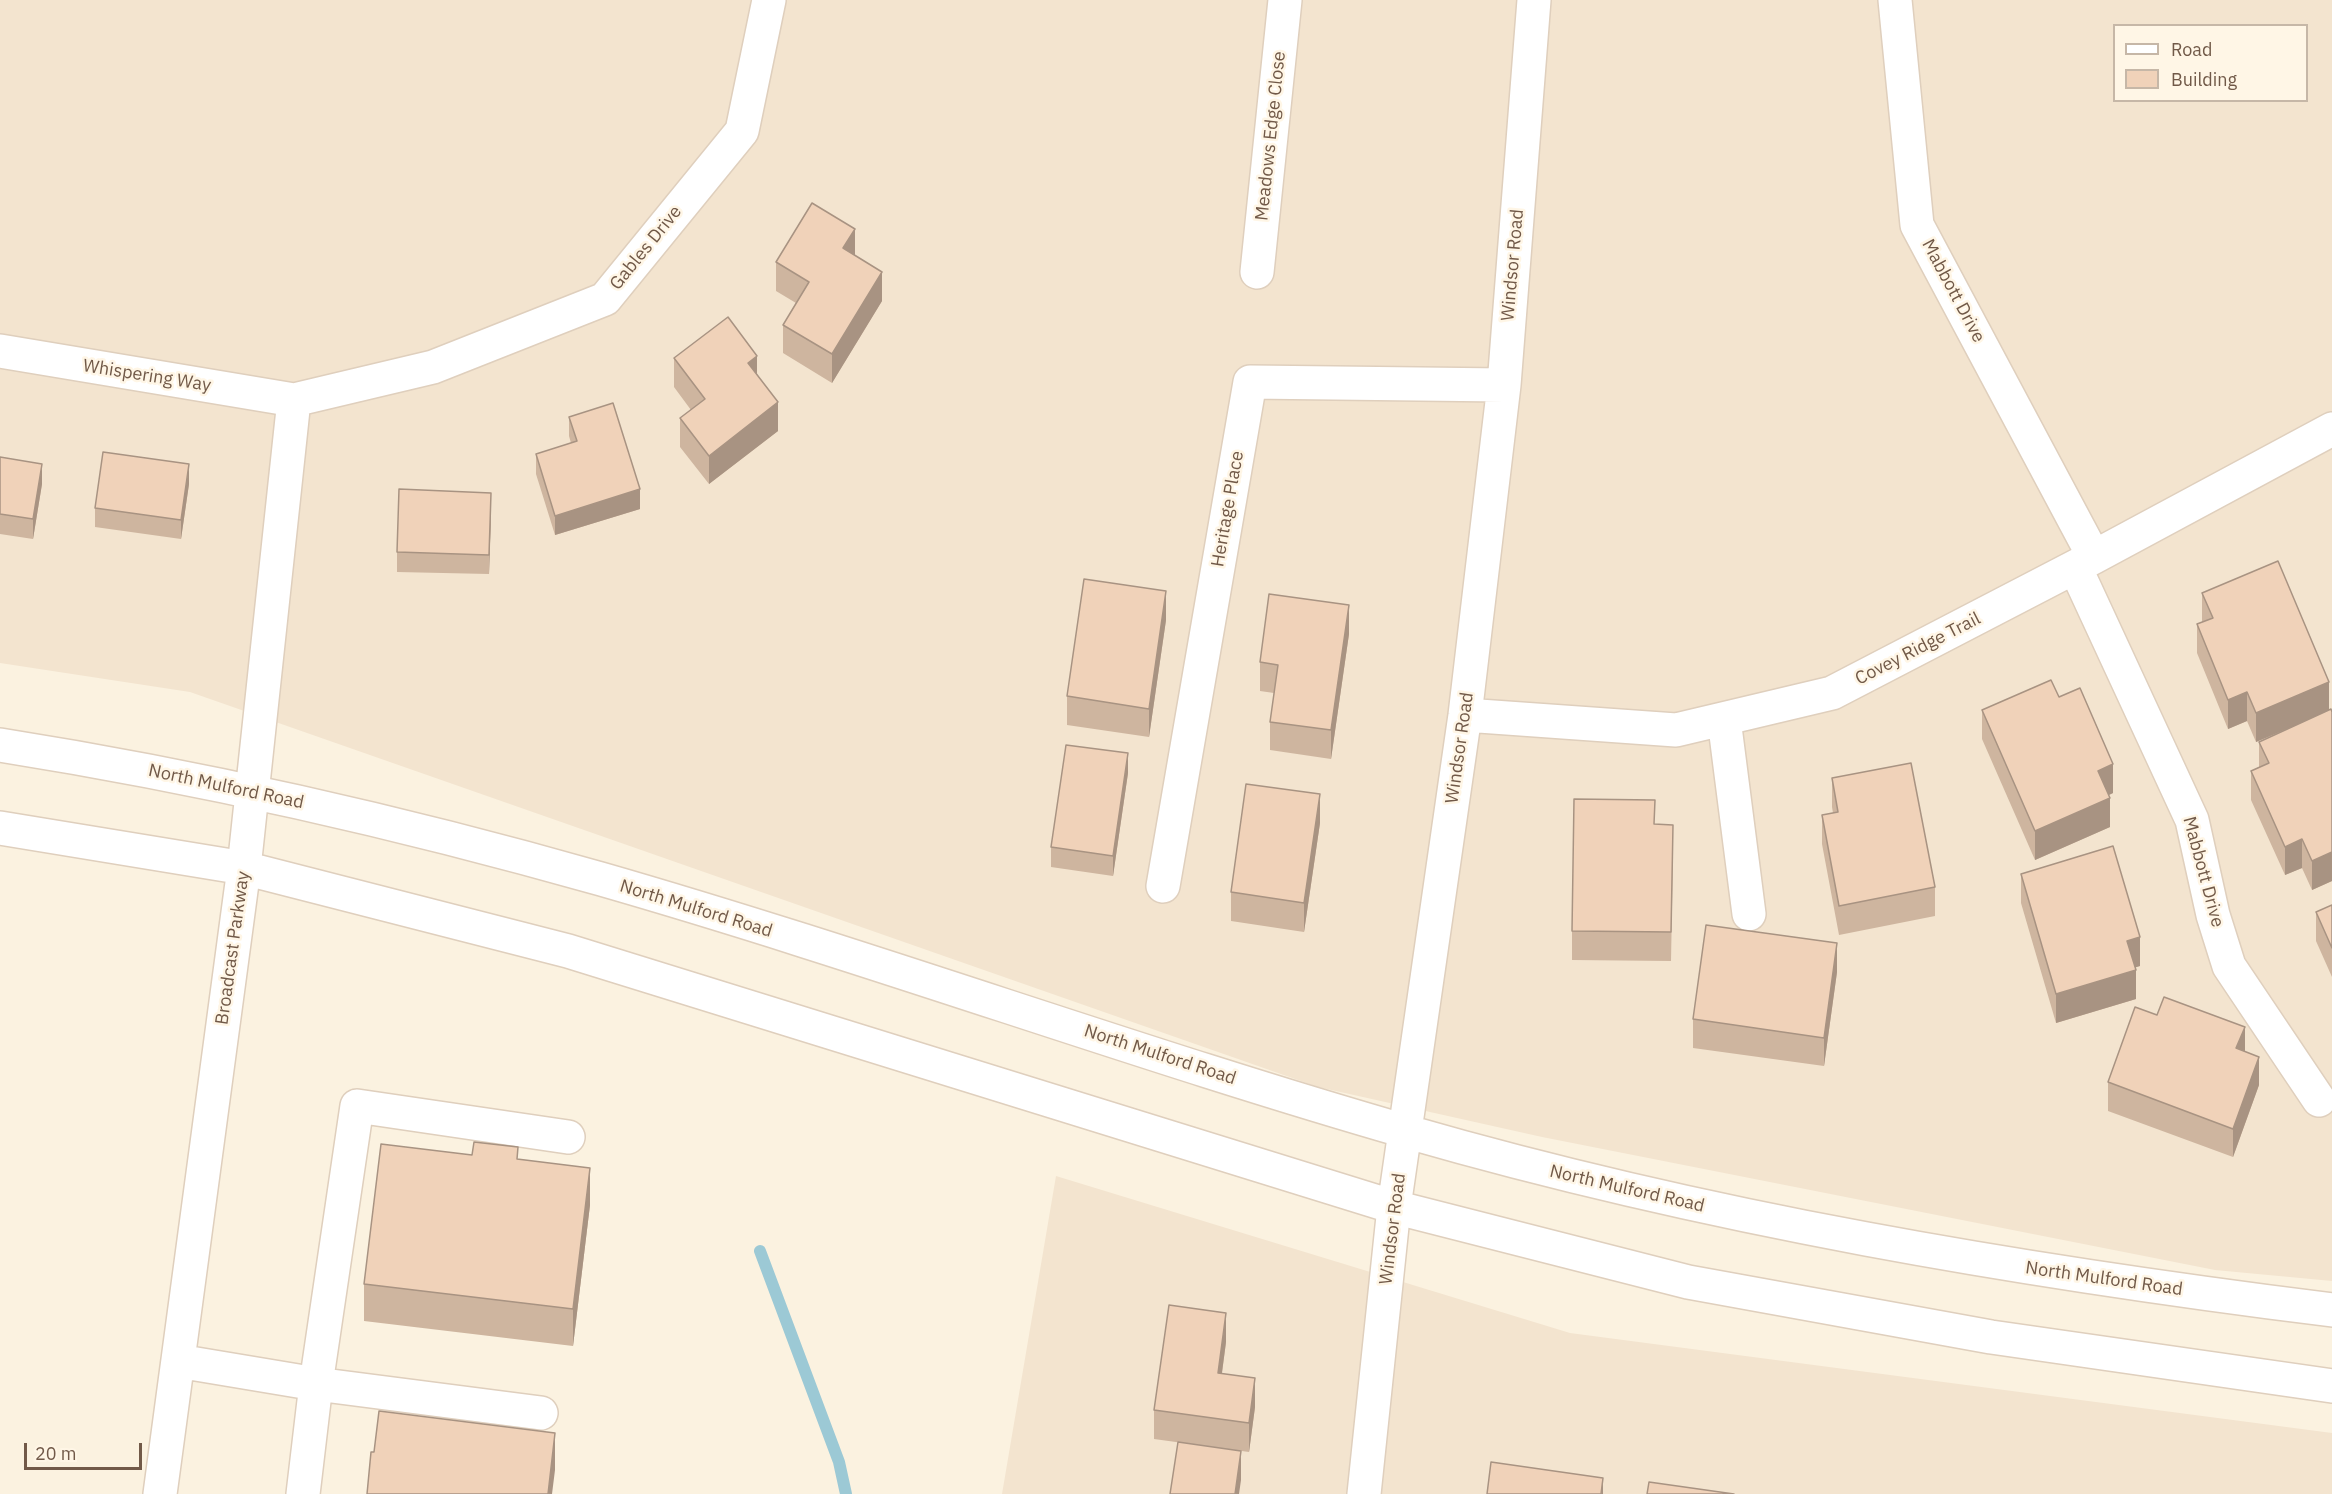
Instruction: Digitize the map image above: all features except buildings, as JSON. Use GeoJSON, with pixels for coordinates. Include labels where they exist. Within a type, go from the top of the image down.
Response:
{"type":"FeatureCollection","features":[{"type":"Feature","properties":{"kind":"street","name":"Gables Drive"},"geometry":{"type":"LineString","coordinates":[[294,400],[433,367],[605,299],[742,131],[769,0]]}},
{"type":"Feature","properties":{"kind":"street","name":"Meadows Edge Close"},"geometry":{"type":"LineString","coordinates":[[1257,272],[1285,0]]}},
{"type":"Feature","properties":{"kind":"street","name":"Windsor Road"},"geometry":{"type":"LineString","coordinates":[[1364,1494],[1394,1208],[1465,715],[1504,386],[1534,0]]}},
{"type":"Feature","properties":{"kind":"street","name":"Mabbott Drive"},"geometry":{"type":"LineString","coordinates":[[1895,0],[1917,225],[2085,562],[2192,820],[2214,915],[2229,966],[2319,1100]]}},
{"type":"Feature","properties":{"kind":"street","name":"Whispering Way"},"geometry":{"type":"LineString","coordinates":[[0,351],[294,400]]}},
{"type":"Feature","properties":{"kind":"street","name":"Heritage Place"},"geometry":{"type":"LineString","coordinates":[[1163,886],[1250,382],[1504,386]]}},
{"type":"Feature","properties":{"kind":"street","name":"Broadcast Parkway"},"geometry":{"type":"LineString","coordinates":[[160,1494],[244,868],[294,400]]}},
{"type":"Feature","properties":{"kind":"street","name":"Covey Ridge Trail"},"geometry":{"type":"LineString","coordinates":[[1465,715],[1676,730],[1832,693],[2085,562],[2332,429]]}},
{"type":"Feature","properties":{"kind":"street"},"geometry":{"type":"LineString","coordinates":[[1724,719],[1749,914]]}},
{"type":"Feature","properties":{"kind":"street","name":"North Mulford Road"},"geometry":{"type":"LineString","coordinates":[[0,745],[87,759],[322,807],[598,878],[1405,1131],[1556,1173],[1766,1221],[1949,1255],[2332,1310]]}},
{"type":"Feature","properties":{"kind":"street"},"geometry":{"type":"LineString","coordinates":[[0,828],[244,868],[568,951],[1394,1208],[1688,1282],[1991,1337],[2332,1386]]}},
{"type":"Feature","properties":{"kind":"street"},"geometry":{"type":"LineString","coordinates":[[303,1494],[316,1384],[357,1106],[568,1137]]}},
{"type":"Feature","properties":{"kind":"street"},"geometry":{"type":"LineString","coordinates":[[178,1361],[316,1384],[541,1413]]}},
{"type":"Feature","properties":{"kind":"shaded area"},"geometry":{"type":"Polygon","coordinates":[[[0,0],[2332,0],[2332,1281],[2215,1270],[1542,1137],[1318,1087],[190,692],[0,663],[0,0]]]}},
{"type":"Feature","properties":{"kind":"shaded area"},"geometry":{"type":"Polygon","coordinates":[[[1056,1176],[1570,1333],[2332,1433],[2332,1494],[1002,1494],[1056,1176]]]}},
{"type":"Feature","properties":{"kind":"waterway"},"geometry":{"type":"LineString","coordinates":[[760,1251],[839,1462],[846,1494]]}}]}
